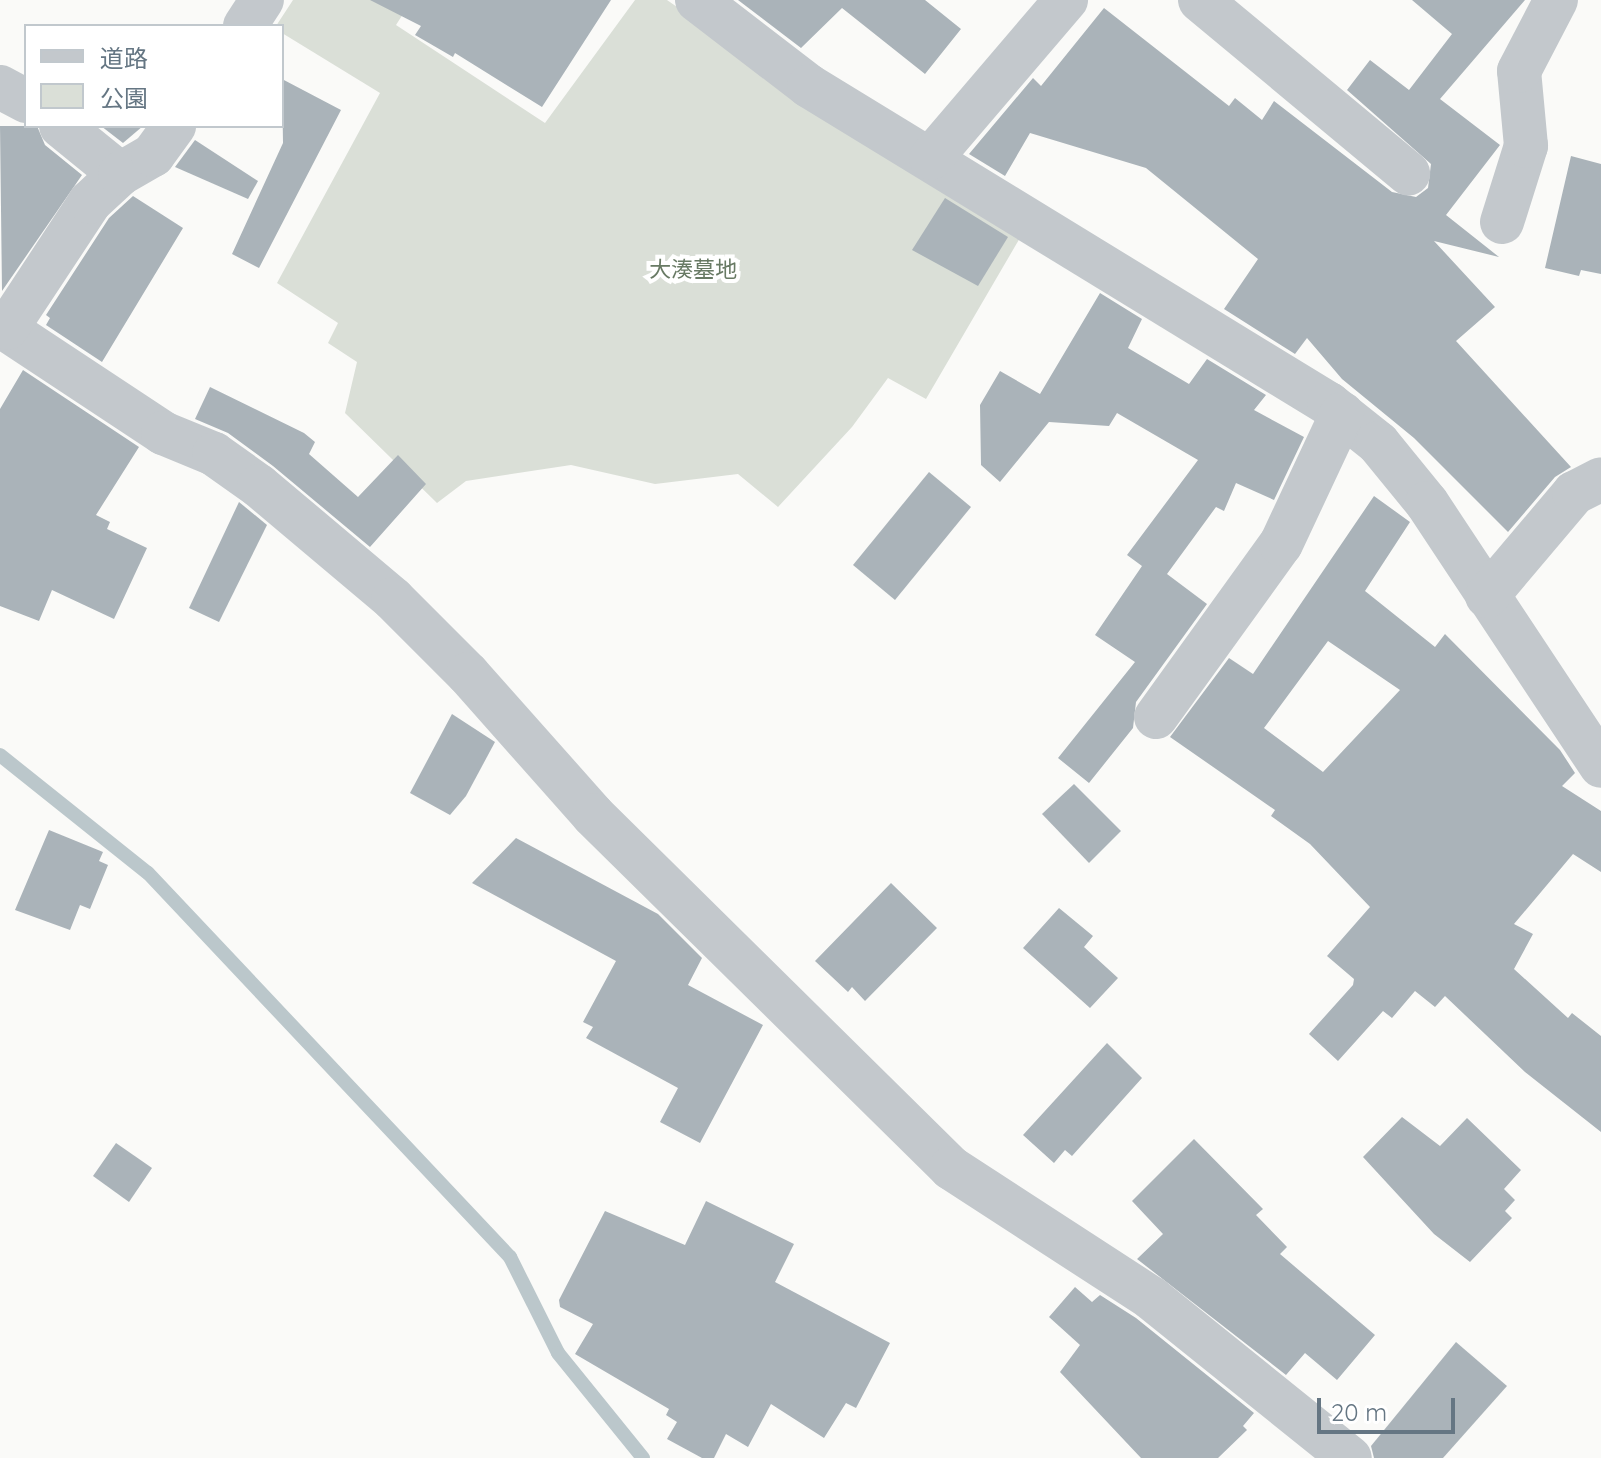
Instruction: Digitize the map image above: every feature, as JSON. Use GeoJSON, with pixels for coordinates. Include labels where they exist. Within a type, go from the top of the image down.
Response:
{"type":"FeatureCollection","features":[{"type":"Feature","properties":{"kind":"street"},"geometry":{"type":"LineString","coordinates":[[246,24],[262,0]]}},
{"type":"Feature","properties":{"kind":"street"},"geometry":{"type":"LineString","coordinates":[[697,0],[809,86],[931,158],[1342,414],[1378,443],[1402,471],[1601,766]]}},
{"type":"Feature","properties":{"kind":"street"},"geometry":{"type":"LineString","coordinates":[[931,158],[1066,0]]}},
{"type":"Feature","properties":{"kind":"street"},"geometry":{"type":"LineString","coordinates":[[1200,0],[1408,173]]}},
{"type":"Feature","properties":{"kind":"street"},"geometry":{"type":"LineString","coordinates":[[1502,222],[1526,146],[1519,71],[1556,0]]}},
{"type":"Feature","properties":{"kind":"street"},"geometry":{"type":"LineString","coordinates":[[0,87],[24,100]]}},
{"type":"Feature","properties":{"kind":"street"},"geometry":{"type":"LineString","coordinates":[[63,128],[120,174]]}},
{"type":"Feature","properties":{"kind":"street"},"geometry":{"type":"LineString","coordinates":[[173,128],[153,155],[120,174],[90,202],[3,327],[163,433],[214,454],[271,496],[393,599],[468,674],[593,815],[951,1168],[1151,1298],[1350,1458]]}},
{"type":"Feature","properties":{"kind":"street"},"geometry":{"type":"LineString","coordinates":[[1156,717],[1281,544],[1342,414]]}},
{"type":"Feature","properties":{"kind":"street"},"geometry":{"type":"LineString","coordinates":[[1487,596],[1574,493],[1601,479]]}},
{"type":"Feature","properties":{"kind":"green space","name":"大湊墓地"},"geometry":{"type":"Polygon","coordinates":[[[293,0],[412,0],[396,25],[545,123],[635,0],[667,0],[792,87],[1024,231],[926,399],[888,378],[852,427],[778,507],[738,474],[655,484],[571,465],[466,481],[437,503],[345,413],[357,362],[328,343],[338,323],[277,283],[380,93],[284,34],[284,24],[277,24],[293,0]]]}},
{"type":"Feature","properties":{"kind":"building"},"geometry":{"type":"Polygon","coordinates":[[[370,0],[611,0],[542,107],[455,53],[453,57],[415,35],[421,26],[370,0]]]}},
{"type":"Feature","properties":{"kind":"building"},"geometry":{"type":"Polygon","coordinates":[[[738,0],[925,0],[961,29],[925,74],[842,8],[801,48],[738,0]]]}},
{"type":"Feature","properties":{"kind":"building"},"geometry":{"type":"Polygon","coordinates":[[[1412,0],[1525,0],[1440,99],[1500,145],[1446,215],[1499,257],[1434,241],[1495,307],[1456,341],[1571,467],[1555,477],[1508,532],[1414,438],[1342,379],[1307,338],[1295,354],[1224,309],[1258,259],[1146,168],[1030,133],[1005,176],[969,154],[1033,78],[1041,86],[1104,8],[1229,106],[1235,98],[1262,120],[1274,101],[1392,192],[1416,197],[1428,188],[1431,164],[1347,90],[1370,60],[1409,90],[1452,34],[1412,0]]]}},
{"type":"Feature","properties":{"kind":"building"},"geometry":{"type":"Polygon","coordinates":[[[284,80],[341,110],[259,268],[232,254],[283,143],[284,80]]]}},
{"type":"Feature","properties":{"kind":"building"},"geometry":{"type":"Polygon","coordinates":[[[0,126],[38,128],[45,145],[82,175],[2,291],[0,126]]]}},
{"type":"Feature","properties":{"kind":"building"},"geometry":{"type":"Polygon","coordinates":[[[104,128],[141,128],[123,143],[104,128]]]}},
{"type":"Feature","properties":{"kind":"building"},"geometry":{"type":"Polygon","coordinates":[[[195,140],[258,181],[248,199],[175,167],[195,140]]]}},
{"type":"Feature","properties":{"kind":"building"},"geometry":{"type":"Polygon","coordinates":[[[1571,156],[1601,164],[1601,274],[1581,270],[1579,276],[1545,268],[1571,156]]]}},
{"type":"Feature","properties":{"kind":"building"},"geometry":{"type":"Polygon","coordinates":[[[133,196],[183,228],[102,362],[46,325],[50,318],[46,315],[109,218],[133,196]]]}},
{"type":"Feature","properties":{"kind":"building"},"geometry":{"type":"Polygon","coordinates":[[[945,198],[1008,237],[978,286],[912,250],[945,198]]]}},
{"type":"Feature","properties":{"kind":"building"},"geometry":{"type":"Polygon","coordinates":[[[1100,293],[1142,319],[1128,348],[1189,384],[1207,359],[1266,395],[1254,410],[1304,437],[1274,500],[1236,483],[1224,511],[1216,507],[1167,574],[1207,604],[1136,702],[1133,728],[1089,783],[1058,758],[1135,662],[1095,635],[1142,566],[1127,555],[1198,460],[1117,413],[1109,426],[1049,422],[1000,482],[981,465],[980,405],[1000,371],[1040,394],[1100,293]]]}},
{"type":"Feature","properties":{"kind":"building"},"geometry":{"type":"Polygon","coordinates":[[[23,370],[139,447],[96,515],[110,522],[107,529],[147,548],[114,619],[52,590],[39,621],[0,606],[0,409],[23,370]]]}},
{"type":"Feature","properties":{"kind":"building"},"geometry":{"type":"Polygon","coordinates":[[[210,387],[304,433],[315,442],[309,454],[358,497],[398,455],[426,484],[370,547],[273,466],[228,433],[195,419],[210,387]]]}},
{"type":"Feature","properties":{"kind":"building"},"geometry":{"type":"Polygon","coordinates":[[[929,472],[971,507],[895,600],[853,565],[929,472]]]}},
{"type":"Feature","properties":{"kind":"building"},"geometry":{"type":"Polygon","coordinates":[[[1374,496],[1410,522],[1365,591],[1435,647],[1445,634],[1560,750],[1575,773],[1562,786],[1601,811],[1601,872],[1573,854],[1514,924],[1533,934],[1514,969],[1568,1018],[1572,1013],[1601,1036],[1601,1132],[1525,1072],[1445,996],[1435,1007],[1415,991],[1392,1018],[1383,1011],[1338,1061],[1309,1034],[1353,985],[1354,979],[1327,956],[1370,907],[1310,844],[1271,816],[1275,810],[1170,737],[1229,658],[1253,674],[1374,496]],[[1328,641],[1264,728],[1323,772],[1400,690],[1328,641]]]}},
{"type":"Feature","properties":{"kind":"building"},"geometry":{"type":"Polygon","coordinates":[[[239,502],[267,525],[219,622],[189,608],[239,502]]]}},
{"type":"Feature","properties":{"kind":"building"},"geometry":{"type":"Polygon","coordinates":[[[452,714],[495,742],[466,796],[450,815],[410,793],[452,714]]]}},
{"type":"Feature","properties":{"kind":"building"},"geometry":{"type":"Polygon","coordinates":[[[1074,784],[1121,831],[1089,863],[1042,814],[1074,784]]]}},
{"type":"Feature","properties":{"kind":"building"},"geometry":{"type":"Polygon","coordinates":[[[49,830],[103,852],[99,861],[108,865],[90,909],[80,905],[70,930],[15,910],[49,830]]]}},
{"type":"Feature","properties":{"kind":"building"},"geometry":{"type":"Polygon","coordinates":[[[516,838],[658,914],[702,958],[688,985],[763,1025],[700,1143],[660,1122],[678,1088],[586,1038],[593,1027],[583,1022],[616,961],[472,883],[516,838]]]}},
{"type":"Feature","properties":{"kind":"building"},"geometry":{"type":"Polygon","coordinates":[[[891,883],[937,928],[865,1001],[852,987],[848,992],[815,961],[891,883]]]}},
{"type":"Feature","properties":{"kind":"building"},"geometry":{"type":"Polygon","coordinates":[[[1059,908],[1093,936],[1084,947],[1118,978],[1090,1008],[1023,948],[1059,908]]]}},
{"type":"Feature","properties":{"kind":"building"},"geometry":{"type":"Polygon","coordinates":[[[1107,1043],[1142,1078],[1072,1156],[1065,1150],[1054,1163],[1023,1135],[1107,1043]]]}},
{"type":"Feature","properties":{"kind":"building"},"geometry":{"type":"Polygon","coordinates":[[[1402,1117],[1440,1146],[1467,1118],[1521,1170],[1504,1189],[1515,1200],[1505,1211],[1512,1218],[1470,1262],[1434,1234],[1363,1157],[1402,1117]]]}},
{"type":"Feature","properties":{"kind":"building"},"geometry":{"type":"Polygon","coordinates":[[[1194,1139],[1263,1209],[1256,1215],[1287,1247],[1280,1254],[1375,1335],[1337,1380],[1305,1353],[1286,1375],[1137,1259],[1163,1234],[1132,1201],[1194,1139]]]}},
{"type":"Feature","properties":{"kind":"building"},"geometry":{"type":"Polygon","coordinates":[[[116,1143],[152,1168],[129,1202],[93,1176],[116,1143]]]}},
{"type":"Feature","properties":{"kind":"building"},"geometry":{"type":"Polygon","coordinates":[[[706,1201],[794,1244],[775,1282],[890,1343],[856,1408],[846,1403],[824,1438],[771,1404],[748,1447],[726,1434],[714,1458],[702,1458],[667,1439],[677,1422],[666,1415],[669,1409],[575,1354],[593,1324],[560,1307],[559,1300],[605,1211],[685,1245],[706,1201]]]}},
{"type":"Feature","properties":{"kind":"building"},"geometry":{"type":"Polygon","coordinates":[[[1075,1287],[1092,1302],[1100,1295],[1136,1318],[1254,1413],[1243,1426],[1247,1430],[1218,1458],[1141,1458],[1060,1372],[1080,1345],[1049,1317],[1075,1287]]]}},
{"type":"Feature","properties":{"kind":"building"},"geometry":{"type":"Polygon","coordinates":[[[1456,1342],[1507,1386],[1443,1458],[1374,1458],[1371,1446],[1456,1342]]]}},
{"type":"Feature","properties":{"kind":"waterway"},"geometry":{"type":"LineString","coordinates":[[0,755],[148,873],[510,1257],[558,1353],[643,1458]]}}]}
